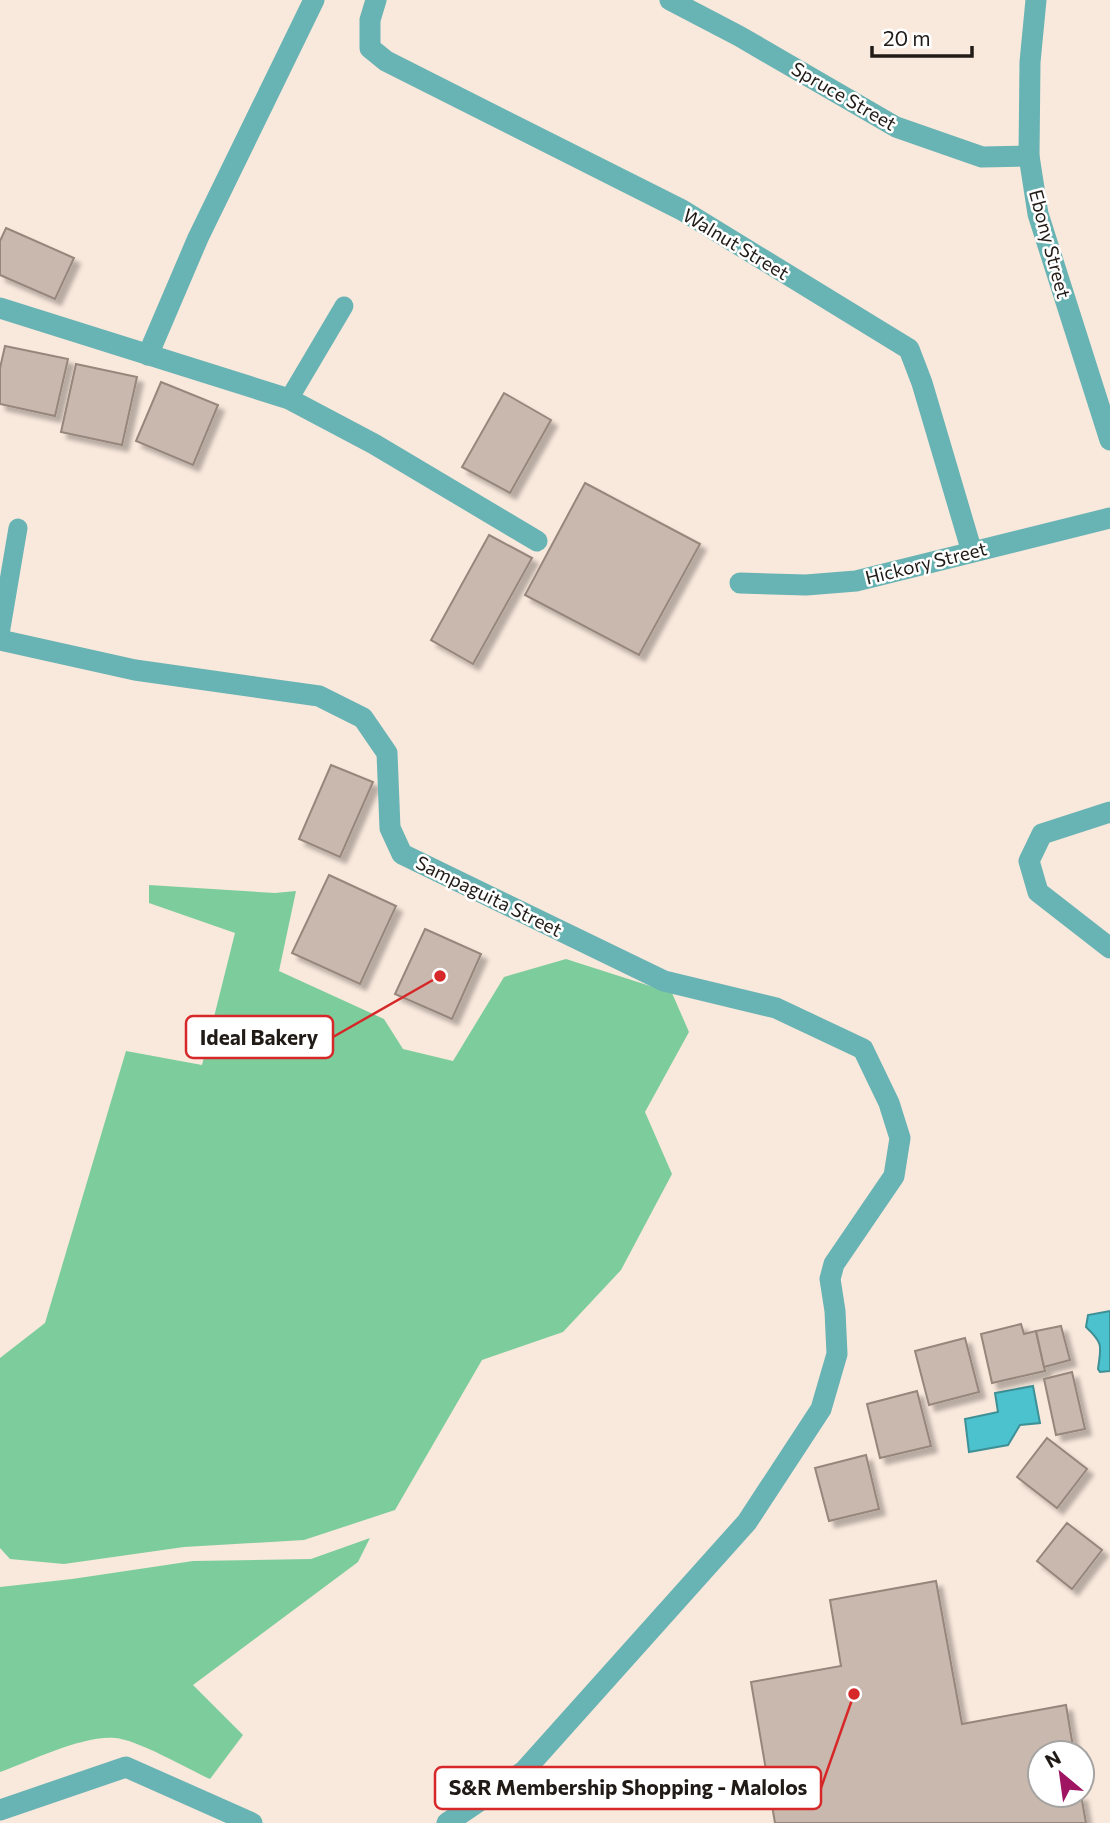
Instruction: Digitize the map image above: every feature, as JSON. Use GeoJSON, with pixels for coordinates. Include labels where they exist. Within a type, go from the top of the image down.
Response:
{"type":"FeatureCollection","features":[{"type":"Feature","properties":{"kind":"street"},"geometry":{"type":"LineString","coordinates":[[148,355],[198,238],[314,0]]}},
{"type":"Feature","properties":{"kind":"street","name":"Walnut Street"},"geometry":{"type":"LineString","coordinates":[[376,0],[370,20],[370,48],[386,61],[682,210],[909,349],[922,383],[972,552]]}},
{"type":"Feature","properties":{"kind":"street","name":"Spruce Street"},"geometry":{"type":"LineString","coordinates":[[670,0],[739,36],[896,127],[982,158],[1029,156]]}},
{"type":"Feature","properties":{"kind":"street","name":"Ebony Street"},"geometry":{"type":"LineString","coordinates":[[1036,0],[1030,62],[1029,156],[1038,214],[1110,440]]}},
{"type":"Feature","properties":{"kind":"street"},"geometry":{"type":"LineString","coordinates":[[0,308],[289,400],[374,444],[537,541]]}},
{"type":"Feature","properties":{"kind":"street","name":"Hickory Street"},"geometry":{"type":"LineString","coordinates":[[740,583],[806,585],[856,581],[1110,518]]}},
{"type":"Feature","properties":{"kind":"street","name":"Sampaguita Street"},"geometry":{"type":"LineString","coordinates":[[0,640],[135,670],[319,696],[363,718],[387,753],[390,828],[402,854],[664,982],[776,1008],[863,1049],[889,1103],[900,1138],[894,1176],[834,1264],[831,1279],[837,1354],[821,1409],[747,1522],[524,1771],[447,1823]]}},
{"type":"Feature","properties":{"kind":"street"},"geometry":{"type":"LineString","coordinates":[[1110,811],[1042,834],[1029,860],[1038,892],[1110,948]]}},
{"type":"Feature","properties":{"kind":"street"},"geometry":{"type":"LineString","coordinates":[[0,1810],[126,1766],[252,1823]]}},
{"type":"Feature","properties":{"kind":"lane"},"geometry":{"type":"LineString","coordinates":[[289,400],[344,306]]}},
{"type":"Feature","properties":{"kind":"lane"},"geometry":{"type":"LineString","coordinates":[[0,634],[18,528]]}},
{"type":"Feature","properties":{"kind":"green space"},"geometry":{"type":"Polygon","coordinates":[[[149,885],[275,893],[296,891],[279,971],[384,1019],[403,1049],[453,1061],[504,977],[566,959],[672,993],[689,1032],[645,1112],[672,1174],[621,1270],[563,1332],[482,1360],[395,1510],[304,1540],[184,1547],[64,1564],[10,1559],[0,1548],[0,1358],[45,1323],[126,1051],[202,1065],[235,933],[149,903],[149,885]]]}},
{"type":"Feature","properties":{"kind":"green space"},"geometry":{"type":"Polygon","coordinates":[[[370,1538],[358,1562],[193,1685],[243,1735],[210,1779],[148,1749],[115,1738],[88,1740],[0,1772],[0,1587],[193,1561],[311,1559],[370,1538]]]}},
{"type":"Feature","properties":{"kind":"water"},"geometry":{"type":"Polygon","coordinates":[[[1110,1311],[1110,1371],[1100,1372],[1100,1346],[1086,1327],[1088,1315],[1110,1311]]]}},
{"type":"Feature","properties":{"kind":"water"},"geometry":{"type":"Polygon","coordinates":[[[1033,1386],[1040,1423],[1020,1425],[1008,1445],[969,1452],[965,1419],[998,1412],[995,1393],[1033,1386]]]}},
{"type":"Feature","properties":{"kind":"building"},"geometry":{"type":"Polygon","coordinates":[[[6,228],[74,258],[55,299],[0,275],[0,241],[6,228]]]}},
{"type":"Feature","properties":{"kind":"building"},"geometry":{"type":"Polygon","coordinates":[[[5,346],[68,359],[55,416],[0,404],[0,368],[5,346]]]}},
{"type":"Feature","properties":{"kind":"building"},"geometry":{"type":"Polygon","coordinates":[[[76,364],[137,377],[122,445],[61,432],[76,364]]]}},
{"type":"Feature","properties":{"kind":"building"},"geometry":{"type":"Polygon","coordinates":[[[161,382],[218,405],[193,465],[136,441],[161,382]]]}},
{"type":"Feature","properties":{"kind":"building"},"geometry":{"type":"Polygon","coordinates":[[[504,393],[551,420],[510,493],[462,467],[504,393]]]}},
{"type":"Feature","properties":{"kind":"building"},"geometry":{"type":"Polygon","coordinates":[[[585,483],[700,544],[639,655],[525,595],[585,483]]]}},
{"type":"Feature","properties":{"kind":"building"},"geometry":{"type":"Polygon","coordinates":[[[489,535],[532,558],[473,664],[431,640],[489,535]]]}},
{"type":"Feature","properties":{"kind":"building"},"geometry":{"type":"Polygon","coordinates":[[[331,765],[373,782],[340,857],[299,839],[331,765]]]}},
{"type":"Feature","properties":{"kind":"building"},"geometry":{"type":"Polygon","coordinates":[[[329,875],[396,906],[360,984],[292,953],[329,875]]]}},
{"type":"Feature","properties":{"kind":"building"},"geometry":{"type":"Polygon","coordinates":[[[425,929],[481,954],[452,1019],[395,994],[425,929]]]}},
{"type":"Feature","properties":{"kind":"building"},"geometry":{"type":"Polygon","coordinates":[[[1021,1324],[1024,1334],[1036,1331],[1045,1371],[992,1383],[981,1334],[1021,1324]]]}},
{"type":"Feature","properties":{"kind":"building"},"geometry":{"type":"Polygon","coordinates":[[[1061,1326],[1070,1360],[1044,1367],[1036,1331],[1061,1326]]]}},
{"type":"Feature","properties":{"kind":"building"},"geometry":{"type":"Polygon","coordinates":[[[965,1338],[979,1392],[929,1405],[915,1351],[965,1338]]]}},
{"type":"Feature","properties":{"kind":"building"},"geometry":{"type":"Polygon","coordinates":[[[1072,1372],[1085,1429],[1056,1435],[1044,1379],[1072,1372]]]}},
{"type":"Feature","properties":{"kind":"building"},"geometry":{"type":"Polygon","coordinates":[[[917,1391],[931,1446],[880,1458],[867,1404],[917,1391]]]}},
{"type":"Feature","properties":{"kind":"building"},"geometry":{"type":"Polygon","coordinates":[[[1047,1438],[1087,1469],[1057,1508],[1017,1477],[1047,1438]]]}},
{"type":"Feature","properties":{"kind":"building"},"geometry":{"type":"Polygon","coordinates":[[[866,1455],[879,1509],[829,1521],[815,1468],[866,1455]]]}},
{"type":"Feature","properties":{"kind":"building"},"geometry":{"type":"Polygon","coordinates":[[[1067,1523],[1102,1550],[1072,1589],[1037,1561],[1067,1523]]]}},
{"type":"Feature","properties":{"kind":"building"},"geometry":{"type":"Polygon","coordinates":[[[936,1581],[962,1724],[1066,1705],[1072,1739],[1026,1739],[1026,1809],[1084,1809],[1086,1823],[775,1823],[751,1682],[841,1666],[830,1600],[936,1581]]]}},
{"type":"Feature","properties":{"kind":"place","name":"Ideal Bakery"},"geometry":{"type":"Point","coordinates":[440,976]}},
{"type":"Feature","properties":{"kind":"place","name":"S&R Membership Shopping - Malolos"},"geometry":{"type":"Point","coordinates":[854,1694]}}]}
